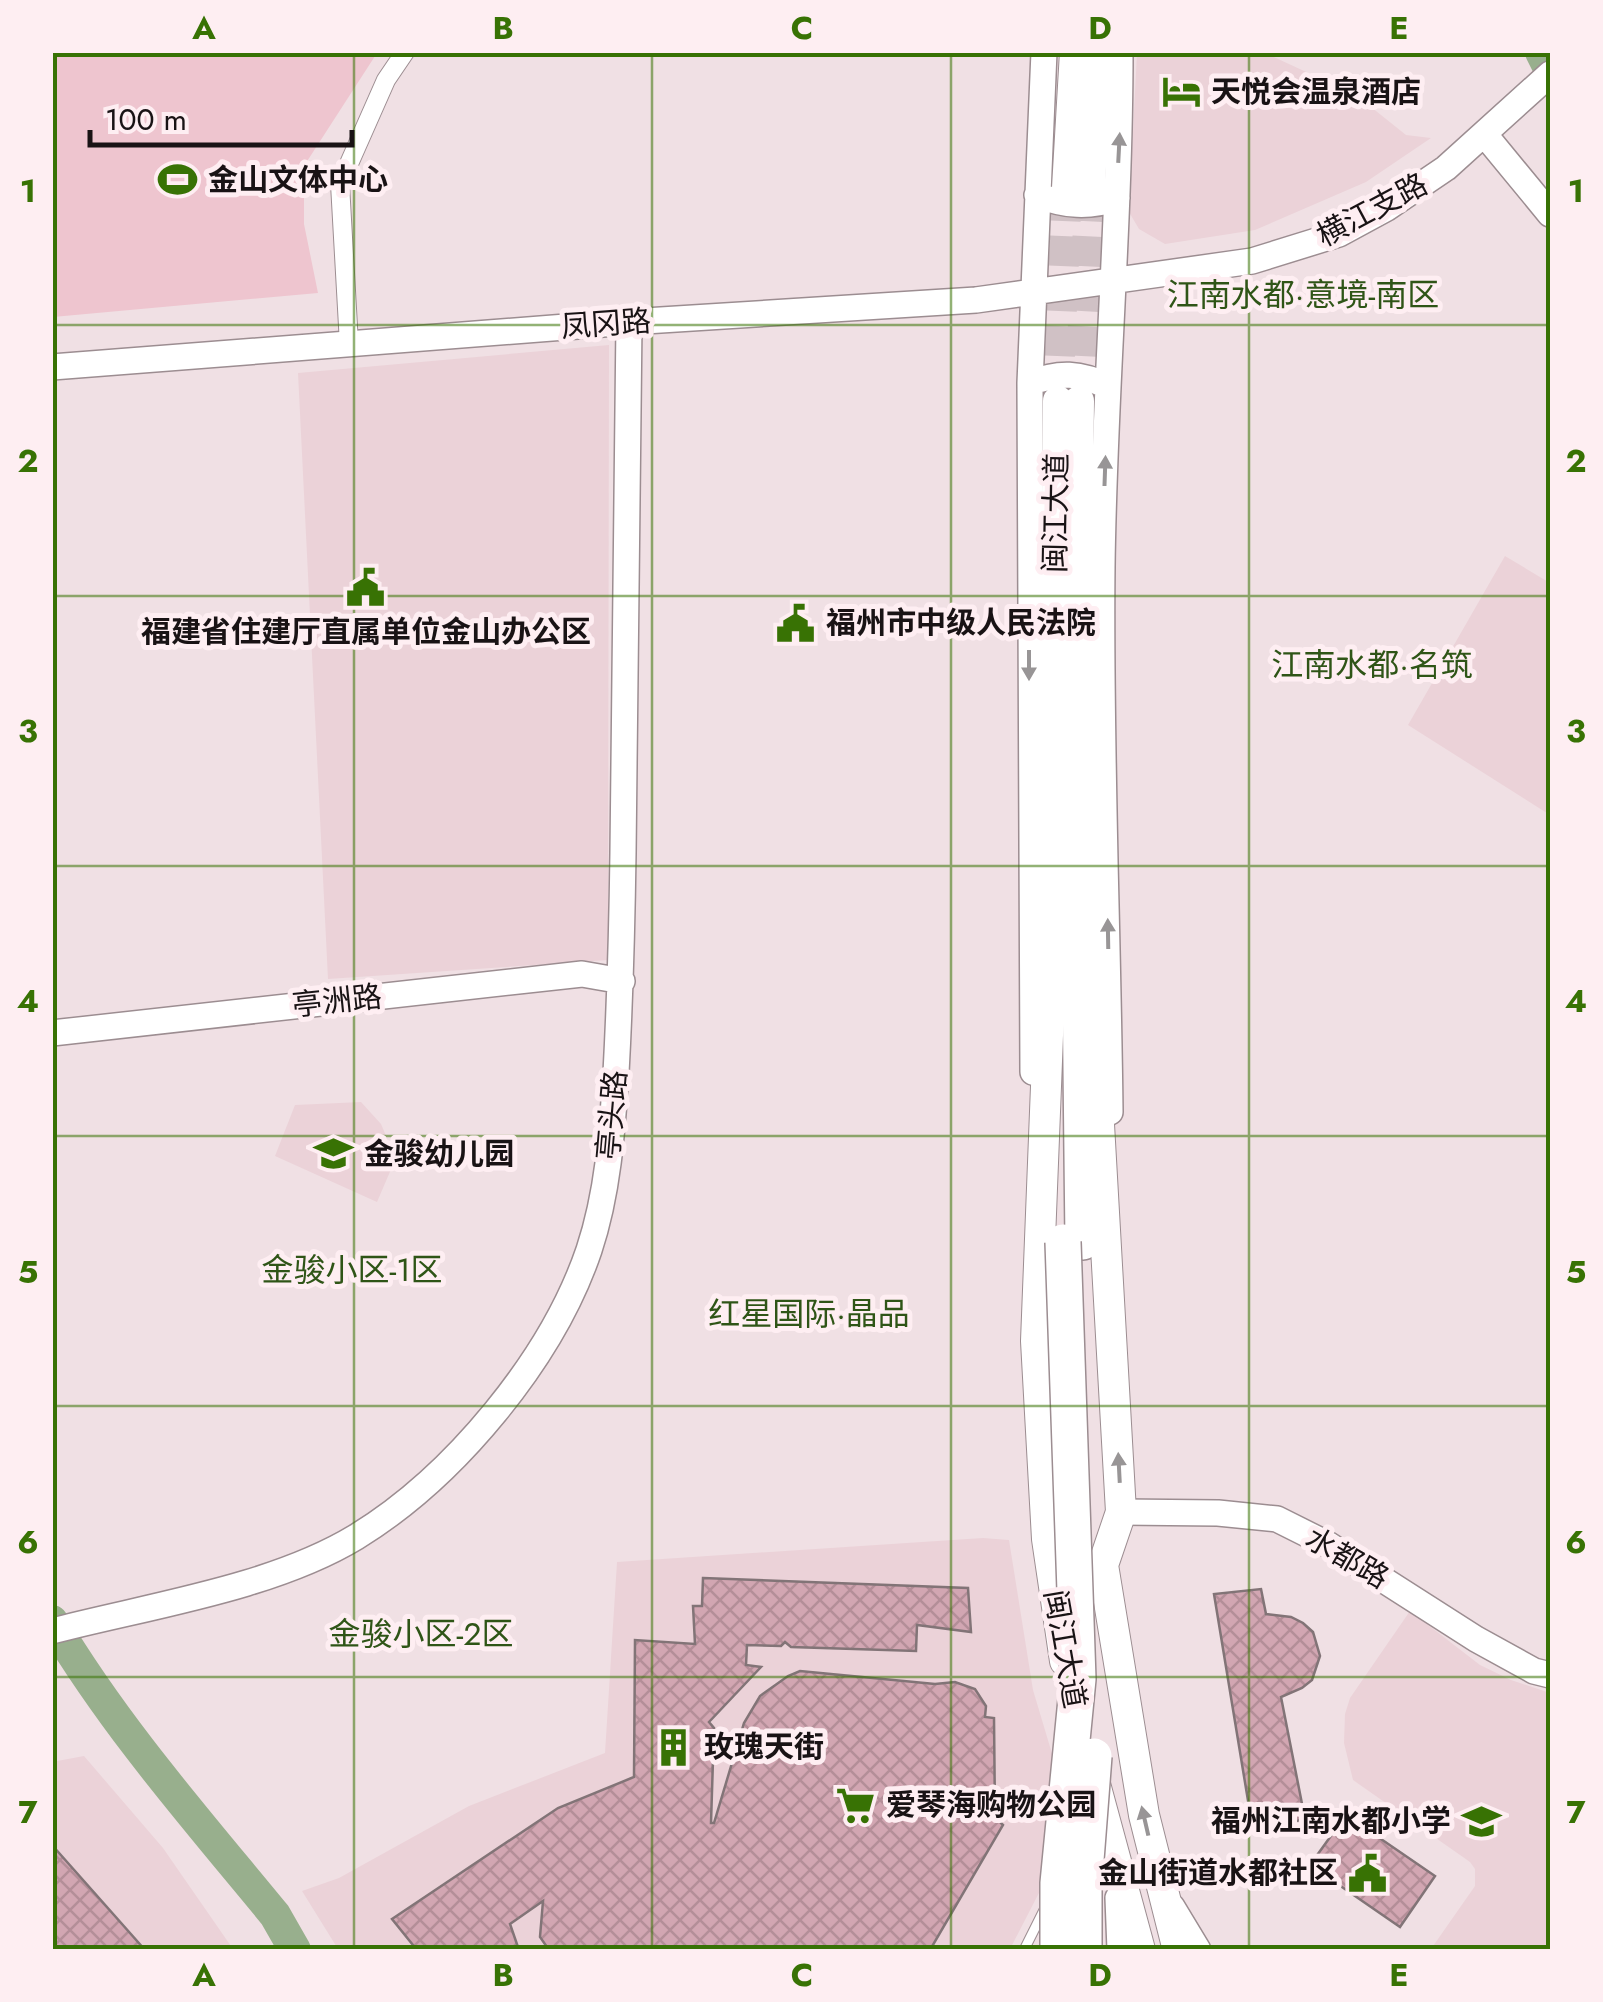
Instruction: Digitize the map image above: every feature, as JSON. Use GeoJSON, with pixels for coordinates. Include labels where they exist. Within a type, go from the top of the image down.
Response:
{"type":"FeatureCollection","features":[{"type":"Feature","properties":{"kind":"highway"},"geometry":{"type":"LineString","coordinates":[[1068,806],[1073,1242],[1100,1648],[1084,1886],[1084,1950]]}},
{"type":"Feature","properties":{"kind":"highway"},"geometry":{"type":"LineString","coordinates":[[1058,1950],[1058,1884],[1078,1679],[1064,1342],[1073,1242]]}},
{"type":"Feature","properties":{"kind":"main road"},"geometry":{"type":"LineString","coordinates":[[1044,52],[1078,192],[1112,280],[1102,568],[1114,1346]]}},
{"type":"Feature","properties":{"kind":"main road"},"geometry":{"type":"LineString","coordinates":[[1075,52],[1078,192]]}},
{"type":"Feature","properties":{"kind":"main road"},"geometry":{"type":"LineString","coordinates":[[1078,192],[1096,52]]}},
{"type":"Feature","properties":{"kind":"main road"},"geometry":{"type":"LineString","coordinates":[[1036,1341],[1029,564],[1034,292],[1078,192],[1121,118],[1120,52]]}},
{"type":"Feature","properties":{"kind":"main road","name":"横江支路"},"geometry":{"type":"LineString","coordinates":[[1158,274],[1252,261],[1338,234],[1430,180],[1485,136],[1550,74]]}},
{"type":"Feature","properties":{"kind":"main road"},"geometry":{"type":"LineString","coordinates":[[1485,136],[1550,214]]}},
{"type":"Feature","properties":{"kind":"main road","name":"凤冈路"},"geometry":{"type":"LineString","coordinates":[[52,367],[629,322],[920,304],[1158,274]]}},
{"type":"Feature","properties":{"kind":"main road","name":"亭头路"},"geometry":{"type":"LineString","coordinates":[[52,1631],[262,1576],[350,1540],[427,1480],[516,1388],[574,1286],[597,1222],[610,1149],[622,982],[629,322]]}},
{"type":"Feature","properties":{"kind":"main road"},"geometry":{"type":"LineString","coordinates":[[1030,383],[1052,374],[1088,376],[1108,387]]}},
{"type":"Feature","properties":{"kind":"main road","name":"闽江大道"},"geometry":{"type":"LineString","coordinates":[[1068,401],[1068,806],[1036,1341],[1047,1539],[1069,1685],[1140,1950]]}},
{"type":"Feature","properties":{"kind":"main road","name":"闽江大道"},"geometry":{"type":"LineString","coordinates":[[1068,806],[1114,1346],[1122,1512],[1103,1565],[1134,1769],[1178,1950]]}},
{"type":"Feature","properties":{"kind":"main road","name":"亭洲路"},"geometry":{"type":"LineString","coordinates":[[52,1032],[582,974],[622,982]]}},
{"type":"Feature","properties":{"kind":"main road","name":"水都路"},"geometry":{"type":"LineString","coordinates":[[1122,1512],[1278,1519],[1346,1555],[1490,1647],[1534,1672],[1550,1674]]}},
{"type":"Feature","properties":{"kind":"main road"},"geometry":{"type":"LineString","coordinates":[[1115,1853],[1120,1950]]}},
{"type":"Feature","properties":{"kind":"main road"},"geometry":{"type":"LineString","coordinates":[[1162,1888],[1198,1950]]}},
{"type":"Feature","properties":{"kind":"street"},"geometry":{"type":"LineString","coordinates":[[349,344],[340,184],[386,80],[405,52]]}},
{"type":"Feature","properties":{"kind":"lane"},"geometry":{"type":"LineString","coordinates":[[1024,1950],[1097,1791]]}},
{"type":"Feature","properties":{"kind":"shaded area","name":"金山文体中心"},"geometry":{"type":"Polygon","coordinates":[[[53,52],[377,53],[304,166],[304,224],[318,293],[53,317],[53,52]]]}},
{"type":"Feature","properties":{"kind":"shaded area"},"geometry":{"type":"Polygon","coordinates":[[[1137,53],[1265,53],[1356,95],[1406,135],[1431,138],[1366,182],[1255,230],[1165,244],[1139,229],[1129,212],[1137,53]]]}},
{"type":"Feature","properties":{"kind":"shaded area"},"geometry":{"type":"Polygon","coordinates":[[[609,345],[608,960],[328,979],[298,373],[609,345]]]}},
{"type":"Feature","properties":{"kind":"shaded area"},"geometry":{"type":"Polygon","coordinates":[[[1505,556],[1550,583],[1550,815],[1408,725],[1505,556]]]}},
{"type":"Feature","properties":{"kind":"shaded area","name":"金骏幼儿园"},"geometry":{"type":"Polygon","coordinates":[[[361,1102],[381,1124],[393,1152],[392,1167],[377,1202],[275,1156],[295,1105],[361,1102]]]}},
{"type":"Feature","properties":{"kind":"shaded area","name":"爱琴海购物公园"},"geometry":{"type":"Polygon","coordinates":[[[983,1538],[1009,1540],[1033,1690],[1059,1777],[1042,1887],[1010,1949],[338,1949],[302,1891],[339,1878],[469,1806],[605,1753],[617,1562],[983,1538]]]}},
{"type":"Feature","properties":{"kind":"shaded area","name":"福州江南水都小学"},"geometry":{"type":"Polygon","coordinates":[[[1410,1611],[1480,1665],[1550,1693],[1550,1949],[1431,1949],[1475,1886],[1475,1869],[1353,1780],[1344,1743],[1350,1698],[1410,1611]]]}},
{"type":"Feature","properties":{"kind":"shaded area"},"geometry":{"type":"Polygon","coordinates":[[[84,1756],[163,1848],[233,1949],[53,1949],[52,1762],[84,1756]]]}},
{"type":"Feature","properties":{"kind":"building","name":"爱琴海购物公园"},"geometry":{"type":"Polygon","coordinates":[[[703,1578],[968,1588],[971,1632],[917,1625],[916,1651],[791,1647],[785,1642],[781,1646],[747,1645],[746,1665],[761,1667],[709,1722],[714,1728],[714,1823],[744,1723],[760,1696],[788,1676],[800,1671],[935,1684],[955,1682],[975,1689],[986,1706],[985,1717],[994,1718],[995,1817],[1003,1825],[930,1950],[549,1950],[540,1937],[543,1901],[510,1924],[519,1950],[417,1950],[392,1919],[558,1808],[634,1777],[635,1640],[695,1644],[693,1606],[702,1606],[703,1578]]]}},
{"type":"Feature","properties":{"kind":"building"},"geometry":{"type":"Polygon","coordinates":[[[1261,1589],[1266,1614],[1303,1623],[1313,1632],[1320,1656],[1312,1680],[1281,1697],[1305,1819],[1253,1831],[1214,1594],[1261,1589]]]}},
{"type":"Feature","properties":{"kind":"building"},"geometry":{"type":"Polygon","coordinates":[[[1346,1815],[1435,1876],[1400,1927],[1310,1865],[1346,1815]]]}},
{"type":"Feature","properties":{"kind":"building"},"geometry":{"type":"Polygon","coordinates":[[[52,1845],[145,1950],[52,1950],[52,1845]]]}},
{"type":"Feature","properties":{"kind":"waterway"},"geometry":{"type":"LineString","coordinates":[[1541,52],[1550,70]]}},
{"type":"Feature","properties":{"kind":"waterway"},"geometry":{"type":"LineString","coordinates":[[52,1621],[130,1736],[275,1915],[295,1950]]}},
{"type":"Feature","properties":{"kind":"tunnel"},"geometry":{"type":"LineString","coordinates":[[1058,401],[1067,188]]}},
{"type":"Feature","properties":{"kind":"tunnel"},"geometry":{"type":"LineString","coordinates":[[1079,401],[1090,189]]}},
{"type":"Feature","properties":{"kind":"place","name":"天悦会温泉酒店"},"geometry":{"type":"Point","coordinates":[1181,92]}},
{"type":"Feature","properties":{"kind":"place","name":"金山文体中心"},"geometry":{"type":"Point","coordinates":[178,180]}},
{"type":"Feature","properties":{"kind":"place","name":"福建省住建厅直属单位金山办公区"},"geometry":{"type":"Point","coordinates":[366,588]}},
{"type":"Feature","properties":{"kind":"place","name":"福州市中级人民法院"},"geometry":{"type":"Point","coordinates":[796,623]}},
{"type":"Feature","properties":{"kind":"place","name":"金骏幼儿园"},"geometry":{"type":"Point","coordinates":[334,1154]}},
{"type":"Feature","properties":{"kind":"place","name":"玫瑰天街"},"geometry":{"type":"Point","coordinates":[674,1747]}},
{"type":"Feature","properties":{"kind":"place","name":"爱琴海购物公园"},"geometry":{"type":"Point","coordinates":[856,1805]}},
{"type":"Feature","properties":{"kind":"place","name":"福州江南水都小学"},"geometry":{"type":"Point","coordinates":[1481,1821]}},
{"type":"Feature","properties":{"kind":"place","name":"金山街道水都社区"},"geometry":{"type":"Point","coordinates":[1368,1873]}},
{"type":"Feature","properties":{"kind":"district","name":"江南水都·意境-南区"},"geometry":{"type":"Point","coordinates":[1303,295]}},
{"type":"Feature","properties":{"kind":"district","name":"江南水都·名筑"},"geometry":{"type":"Point","coordinates":[1372,665]}},
{"type":"Feature","properties":{"kind":"district","name":"金骏小区-1区"},"geometry":{"type":"Point","coordinates":[352,1270]}},
{"type":"Feature","properties":{"kind":"district","name":"红星国际·晶品"},"geometry":{"type":"Point","coordinates":[809,1314]}},
{"type":"Feature","properties":{"kind":"district","name":"金骏小区-2区"},"geometry":{"type":"Point","coordinates":[421,1634]}}]}
